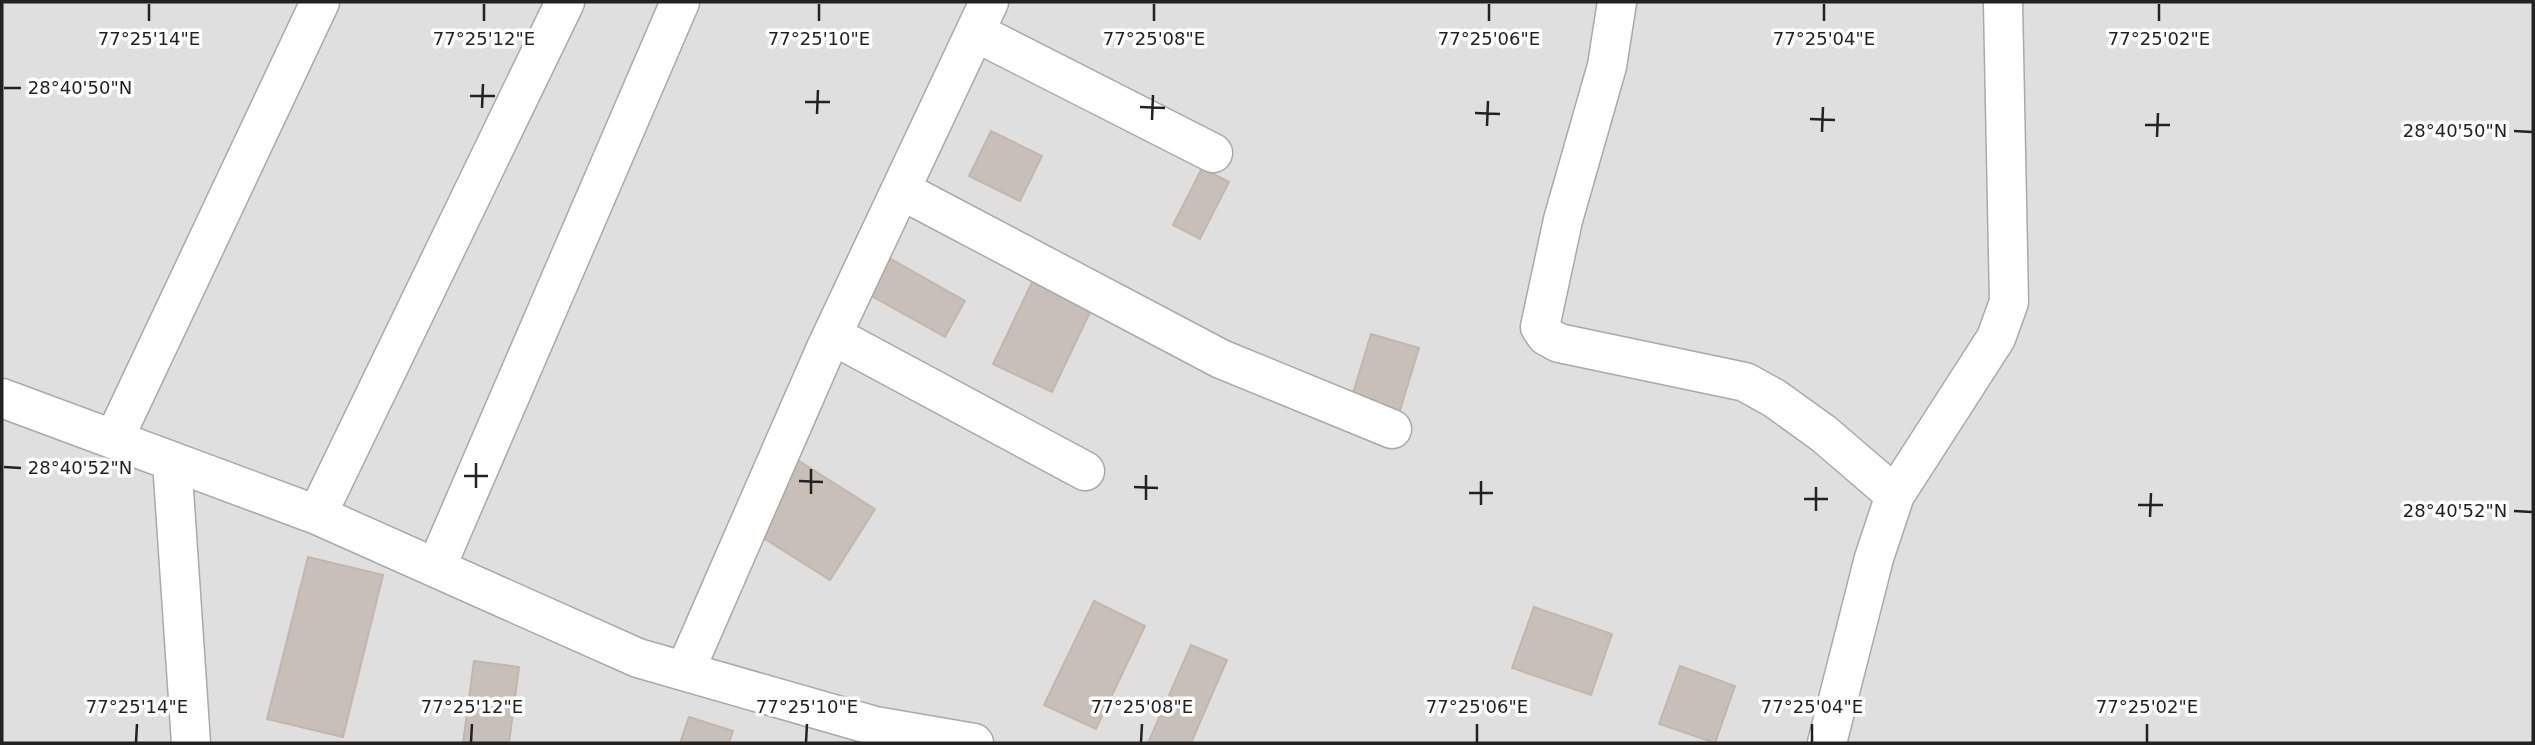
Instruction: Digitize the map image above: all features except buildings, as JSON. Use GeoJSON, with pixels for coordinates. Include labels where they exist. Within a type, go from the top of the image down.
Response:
{"type":"FeatureCollection","features":[{"type":"Feature","properties":{"kind":"street"},"geometry":{"type":"LineString","coordinates":[[114,439],[320,2]]}},
{"type":"Feature","properties":{"kind":"street"},"geometry":{"type":"LineString","coordinates":[[317,515],[565,2]]}},
{"type":"Feature","properties":{"kind":"street"},"geometry":{"type":"LineString","coordinates":[[436,568],[680,2]]}},
{"type":"Feature","properties":{"kind":"street"},"geometry":{"type":"LineString","coordinates":[[1617,2],[1607,66],[1563,220],[1540,327],[1546,336],[1559,343],[1745,382],[1774,398],[1824,433],[1895,495]]}},
{"type":"Feature","properties":{"kind":"street"},"geometry":{"type":"LineString","coordinates":[[1827,743],[1874,558],[1895,495],[1996,338],[2009,302],[2003,2]]}},
{"type":"Feature","properties":{"kind":"street"},"geometry":{"type":"LineString","coordinates":[[685,671],[832,335],[982,17],[1213,153]]}},
{"type":"Feature","properties":{"kind":"street"},"geometry":{"type":"LineString","coordinates":[[901,190],[1221,359],[1392,429]]}},
{"type":"Feature","properties":{"kind":"street"},"geometry":{"type":"LineString","coordinates":[[832,335],[1085,471]]}},
{"type":"Feature","properties":{"kind":"street"},"geometry":{"type":"LineString","coordinates":[[2,397],[317,515],[638,658],[685,671],[874,735],[974,743]]}},
{"type":"Feature","properties":{"kind":"street"},"geometry":{"type":"LineString","coordinates":[[172,461],[191,743]]}},
{"type":"Feature","properties":{"kind":"shaded area"},"geometry":{"type":"Polygon","coordinates":[[[2,2],[2533,2],[2533,743],[2,743],[2,2]]]}}]}
